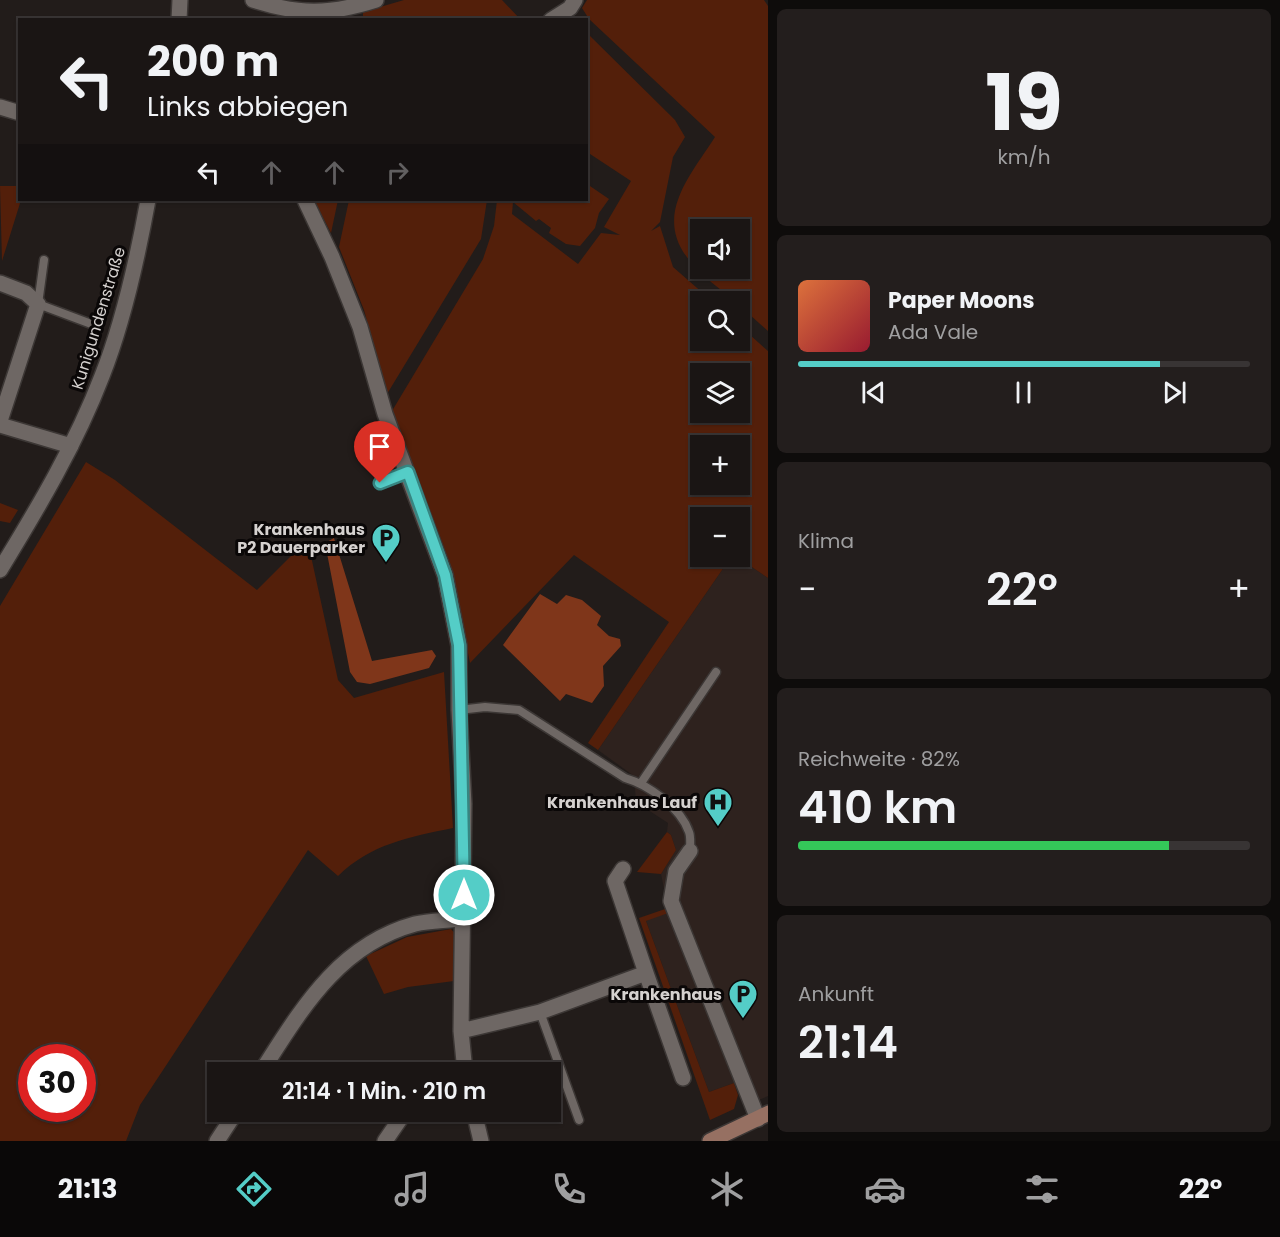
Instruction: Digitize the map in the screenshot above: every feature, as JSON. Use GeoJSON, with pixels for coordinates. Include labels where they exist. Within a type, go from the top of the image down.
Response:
{"type":"FeatureCollection","features":[{"type":"Feature","properties":{"kind":"street"},"geometry":{"type":"LineString","coordinates":[[178,18],[180,0]]}},
{"type":"Feature","properties":{"kind":"street"},"geometry":{"type":"LineString","coordinates":[[253,0],[285,11],[344,11],[376,0]]}},
{"type":"Feature","properties":{"kind":"street"},"geometry":{"type":"LineString","coordinates":[[554,18],[570,8],[575,0]]}},
{"type":"Feature","properties":{"kind":"street"},"geometry":{"type":"LineString","coordinates":[[0,107],[18,112]]}},
{"type":"Feature","properties":{"kind":"street","name":"Kunigundenstraße"},"geometry":{"type":"LineString","coordinates":[[0,570],[71,446],[103,375],[139,251],[148,201]]}},
{"type":"Feature","properties":{"kind":"street"},"geometry":{"type":"LineString","coordinates":[[305,201],[332,257],[360,327],[385,414],[445,575],[459,645],[459,710],[464,804],[465,918],[461,1031],[464,1062]]}},
{"type":"Feature","properties":{"kind":"street"},"geometry":{"type":"LineString","coordinates":[[0,283],[26,293],[38,304],[0,423],[71,446]]}},
{"type":"Feature","properties":{"kind":"street"},"geometry":{"type":"LineString","coordinates":[[690,851],[676,871],[671,901],[763,1116],[710,1141]]}},
{"type":"Feature","properties":{"kind":"street"},"geometry":{"type":"LineString","coordinates":[[623,869],[615,882],[683,1078]]}},
{"type":"Feature","properties":{"kind":"street"},"geometry":{"type":"LineString","coordinates":[[267,1062],[290,1027],[328,978],[346,959],[369,942],[415,924],[465,918]]}},
{"type":"Feature","properties":{"kind":"street"},"geometry":{"type":"LineString","coordinates":[[461,1031],[540,1012],[646,973]]}},
{"type":"Feature","properties":{"kind":"street"},"geometry":{"type":"LineString","coordinates":[[217,1141],[229,1122]]}},
{"type":"Feature","properties":{"kind":"street"},"geometry":{"type":"LineString","coordinates":[[386,1141],[398,1122]]}},
{"type":"Feature","properties":{"kind":"street"},"geometry":{"type":"LineString","coordinates":[[476,1122],[481,1141]]}},
{"type":"Feature","properties":{"kind":"lane"},"geometry":{"type":"LineString","coordinates":[[44,260],[38,304],[94,324]]}},
{"type":"Feature","properties":{"kind":"lane"},"geometry":{"type":"LineString","coordinates":[[380,483],[408,472]]}},
{"type":"Feature","properties":{"kind":"lane"},"geometry":{"type":"LineString","coordinates":[[641,783],[716,672]]}},
{"type":"Feature","properties":{"kind":"lane"},"geometry":{"type":"LineString","coordinates":[[459,710],[485,707],[519,710],[625,778],[641,783],[667,801],[690,832],[690,851]]}},
{"type":"Feature","properties":{"kind":"lane"},"geometry":{"type":"LineString","coordinates":[[540,1012],[579,1120]]}},
{"type":"Feature","properties":{"kind":"shaded area"},"geometry":{"type":"Polygon","coordinates":[[[404,0],[502,0],[519,18],[363,18],[363,12],[404,0]]]}},
{"type":"Feature","properties":{"kind":"shaded area"},"geometry":{"type":"Polygon","coordinates":[[[587,0],[764,0],[768,6],[768,331],[750,315],[750,291],[722,291],[708,279],[750,279],[750,219],[690,219],[690,261],[679,244],[674,228],[679,196],[715,137],[589,19],[582,8],[587,0]]]}},
{"type":"Feature","properties":{"kind":"shaded area"},"geometry":{"type":"Polygon","coordinates":[[[588,34],[675,120],[685,137],[673,157],[660,222],[651,231],[660,226],[673,267],[701,291],[690,291],[690,351],[750,351],[750,335],[768,351],[768,578],[750,566],[750,507],[690,507],[690,567],[724,567],[598,750],[588,743],[669,622],[574,555],[470,663],[450,563],[392,411],[483,259],[494,226],[497,201],[588,201],[588,185],[609,199],[599,213],[595,228],[580,246],[566,244],[549,233],[551,228],[539,219],[536,221],[513,202],[512,214],[578,264],[601,233],[620,235],[604,227],[631,181],[588,153],[588,34]]]}},
{"type":"Feature","properties":{"kind":"shaded area"},"geometry":{"type":"Polygon","coordinates":[[[0,186],[18,186],[18,201],[21,201],[2,261],[0,186]]]}},
{"type":"Feature","properties":{"kind":"shaded area"},"geometry":{"type":"Polygon","coordinates":[[[315,201],[338,201],[331,233],[315,201]]]}},
{"type":"Feature","properties":{"kind":"shaded area"},"geometry":{"type":"Polygon","coordinates":[[[349,201],[487,201],[481,239],[387,394],[364,310],[339,247],[349,201]]]}},
{"type":"Feature","properties":{"kind":"shaded area"},"geometry":{"type":"Polygon","coordinates":[[[86,462],[115,480],[257,590],[293,554],[309,547],[338,680],[354,698],[444,672],[453,828],[391,843],[364,856],[338,876],[308,850],[140,1105],[126,1141],[0,1141],[0,606],[86,462]]]}},
{"type":"Feature","properties":{"kind":"shaded area"},"geometry":{"type":"Polygon","coordinates":[[[0,503],[18,510],[10,523],[0,521],[0,503]]]}},
{"type":"Feature","properties":{"kind":"shaded area"},"geometry":{"type":"Polygon","coordinates":[[[334,538],[372,661],[432,650],[436,656],[429,668],[370,684],[357,682],[350,672],[325,543],[334,538]]]}},
{"type":"Feature","properties":{"kind":"shaded area","name":"Krankenhaus Lauf"},"geometry":{"type":"Polygon","coordinates":[[[750,566],[768,578],[768,1096],[759,1100],[748,1078],[709,1092],[646,921],[668,908],[661,874],[676,850],[671,835],[667,832],[668,823],[636,802],[634,776],[598,750],[724,567],[750,566]]]}},
{"type":"Feature","properties":{"kind":"shaded area"},"geometry":{"type":"Polygon","coordinates":[[[540,594],[557,604],[566,595],[582,600],[601,616],[597,625],[609,636],[620,639],[621,646],[603,666],[604,686],[592,703],[566,694],[560,701],[503,645],[540,594]]]}},
{"type":"Feature","properties":{"kind":"shaded area"},"geometry":{"type":"Polygon","coordinates":[[[667,832],[671,835],[676,850],[661,874],[637,872],[667,832]]]}},
{"type":"Feature","properties":{"kind":"shaded area"},"geometry":{"type":"Polygon","coordinates":[[[668,908],[671,912],[646,921],[709,1092],[734,1083],[738,1095],[734,1109],[710,1120],[639,918],[668,908]]]}},
{"type":"Feature","properties":{"kind":"shaded area"},"geometry":{"type":"Polygon","coordinates":[[[451,929],[457,936],[454,981],[408,987],[384,994],[366,956],[407,937],[451,929]]]}},
{"type":"Feature","properties":{"kind":"place","name":"Krankenhaus P2 Dauerparker"},"geometry":{"type":"Point","coordinates":[386,564]}},
{"type":"Feature","properties":{"kind":"place","name":"Krankenhaus Lauf"},"geometry":{"type":"Point","coordinates":[718,828]}},
{"type":"Feature","properties":{"kind":"place","name":"Krankenhaus"},"geometry":{"type":"Point","coordinates":[743,1020]}},
{"type":"Feature","properties":{"kind":"route"},"geometry":{"type":"LineString","coordinates":[[380,483],[408,472],[445,575],[459,645],[459,710],[464,804],[464,895]]}}]}
